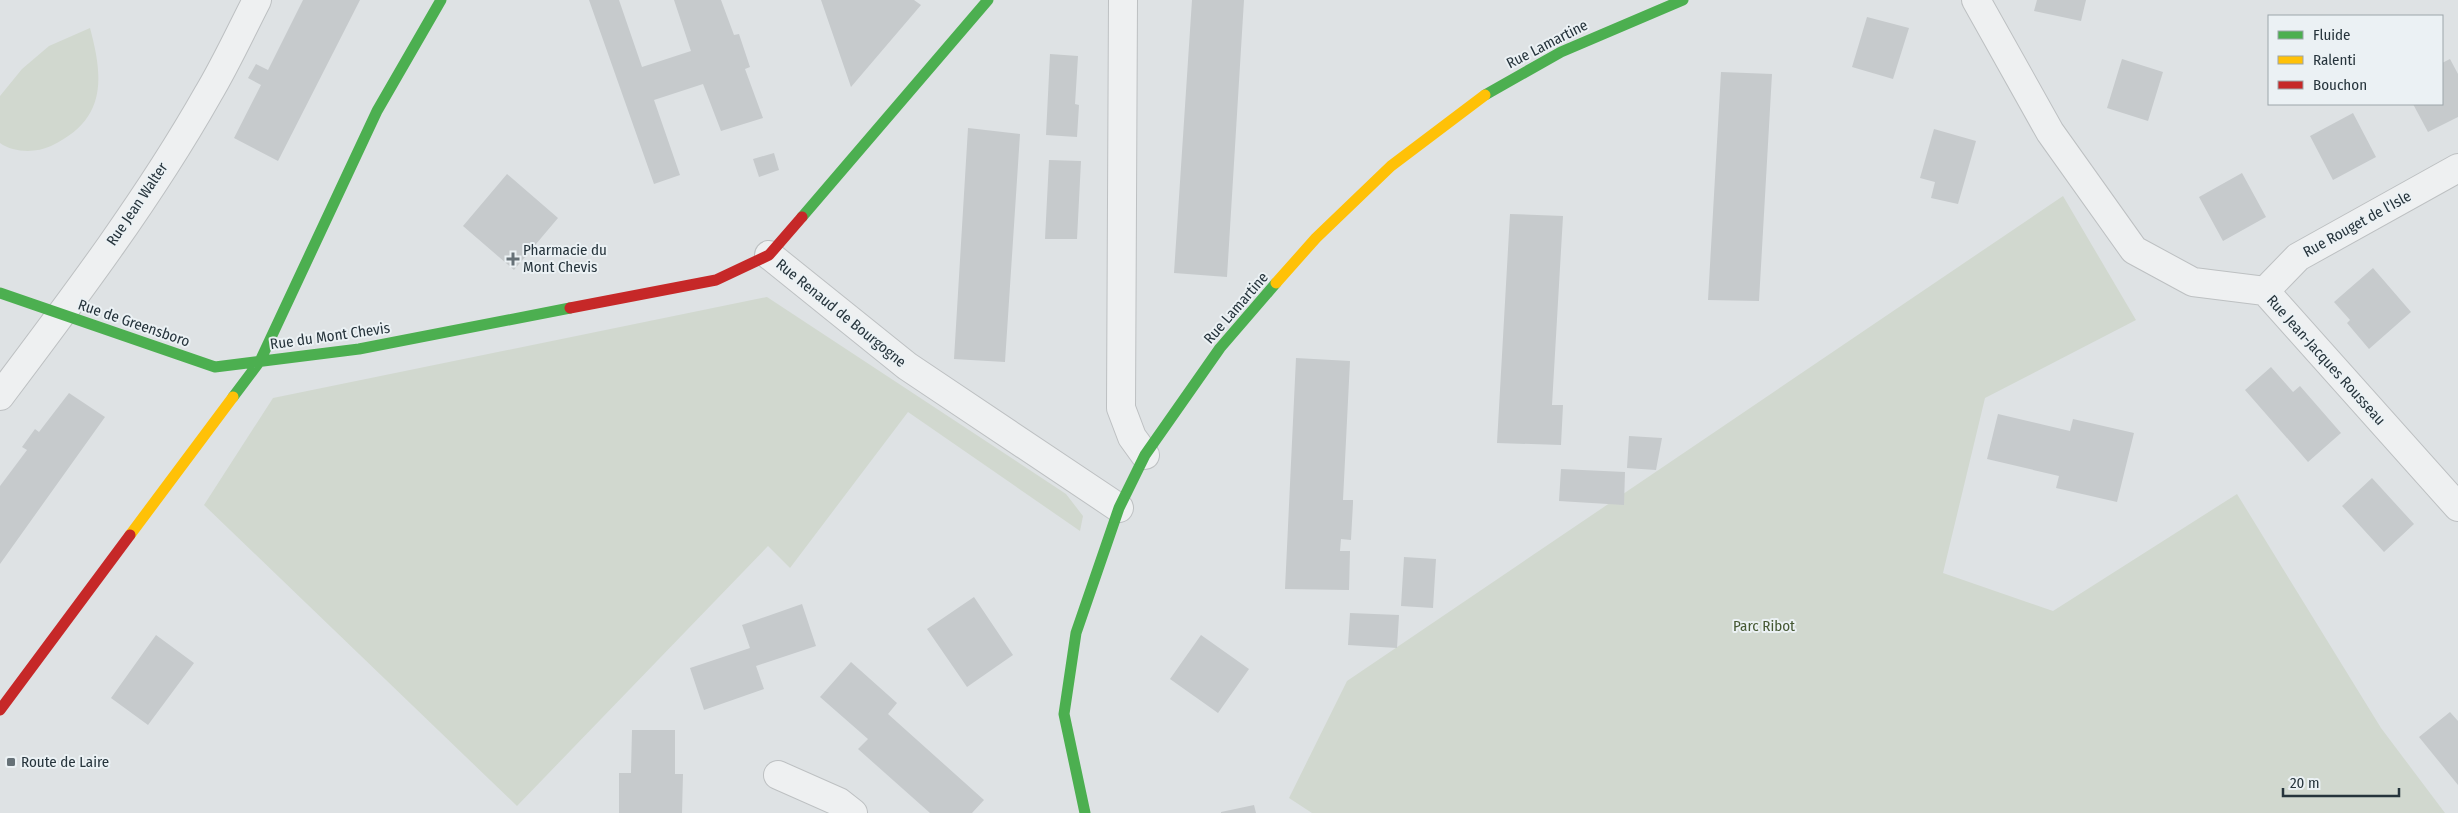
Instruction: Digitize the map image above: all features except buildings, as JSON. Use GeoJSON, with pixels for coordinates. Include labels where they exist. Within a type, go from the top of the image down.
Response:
{"type":"FeatureCollection","features":[{"type":"Feature","properties":{"kind":"street","name":"Rue Jean Walter"},"geometry":{"type":"LineString","coordinates":[[0,396],[62,314],[156,178],[208,94],[257,0]]}},
{"type":"Feature","properties":{"kind":"street"},"geometry":{"type":"LineString","coordinates":[[260,361],[377,111],[441,0]]}},
{"type":"Feature","properties":{"kind":"street","name":"Rue Renaud de Bourgogne"},"geometry":{"type":"LineString","coordinates":[[988,0],[768,255],[907,366],[1119,508]]}},
{"type":"Feature","properties":{"kind":"street"},"geometry":{"type":"LineString","coordinates":[[1123,0],[1121,408],[1132,437],[1145,455]]}},
{"type":"Feature","properties":{"kind":"street","name":"Rue Lamartine"},"geometry":{"type":"LineString","coordinates":[[1085,813],[1064,714],[1076,633],[1119,508],[1145,455],[1220,348],[1316,238],[1391,166],[1493,89],[1561,52],[1683,0]]}},
{"type":"Feature","properties":{"kind":"street","name":"Rue Jean-Jacques Rousseau"},"geometry":{"type":"LineString","coordinates":[[1976,0],[2050,132],[2134,250],[2193,282],[2265,291],[2458,507]]}},
{"type":"Feature","properties":{"kind":"street","name":"Rue Rouget de l'Isle"},"geometry":{"type":"LineString","coordinates":[[2265,291],[2298,256],[2458,168]]}},
{"type":"Feature","properties":{"kind":"street","name":"Rue du Mont Chevis"},"geometry":{"type":"LineString","coordinates":[[0,710],[260,361],[359,349],[716,280],[768,255]]}},
{"type":"Feature","properties":{"kind":"street","name":"Rue de Greensboro"},"geometry":{"type":"LineString","coordinates":[[0,293],[215,367],[260,361]]}},
{"type":"Feature","properties":{"kind":"street"},"geometry":{"type":"LineString","coordinates":[[778,775],[839,802],[853,813]]}},
{"type":"Feature","properties":{"kind":"green space"},"geometry":{"type":"Polygon","coordinates":[[[90,28],[98,65],[98,81],[96,97],[91,111],[82,124],[69,136],[39,150],[25,151],[12,149],[0,143],[0,96],[22,69],[49,46],[90,28]]]}},
{"type":"Feature","properties":{"kind":"green space","name":"Parc Ribot"},"geometry":{"type":"Polygon","coordinates":[[[2063,196],[2136,320],[1985,398],[1943,573],[2053,611],[2237,494],[2381,728],[2445,813],[1312,813],[1289,798],[1347,681],[2063,196]]]}},
{"type":"Feature","properties":{"kind":"green space"},"geometry":{"type":"Polygon","coordinates":[[[767,297],[1066,494],[1083,516],[1080,531],[908,412],[790,568],[768,546],[517,806],[204,505],[273,398],[767,297]]]}},
{"type":"Feature","properties":{"kind":"traffic: fast"},"geometry":{"type":"LineString","coordinates":[[233,397],[260,361],[377,111],[441,0]]}},
{"type":"Feature","properties":{"kind":"traffic: fast"},"geometry":{"type":"LineString","coordinates":[[802,217],[988,0]]}},
{"type":"Feature","properties":{"kind":"traffic: fast"},"geometry":{"type":"LineString","coordinates":[[1485,95],[1561,52],[1683,0]]}},
{"type":"Feature","properties":{"kind":"traffic: fast"},"geometry":{"type":"LineString","coordinates":[[1085,813],[1064,714],[1076,633],[1119,508],[1145,455],[1220,348],[1276,283]]}},
{"type":"Feature","properties":{"kind":"traffic: fast"},"geometry":{"type":"LineString","coordinates":[[0,293],[215,367],[359,349],[570,308]]}},
{"type":"Feature","properties":{"kind":"traffic: slow"},"geometry":{"type":"LineString","coordinates":[[1276,283],[1316,238],[1391,166],[1485,95]]}},
{"type":"Feature","properties":{"kind":"traffic: slow"},"geometry":{"type":"LineString","coordinates":[[130,535],[233,397]]}},
{"type":"Feature","properties":{"kind":"traffic: jam"},"geometry":{"type":"LineString","coordinates":[[570,308],[716,280],[769,255],[802,217]]}},
{"type":"Feature","properties":{"kind":"traffic: jam"},"geometry":{"type":"LineString","coordinates":[[0,710],[130,535]]}},
{"type":"Feature","properties":{"kind":"place","name":"Pharmacie du Mont Chevis"},"geometry":{"type":"Point","coordinates":[513,259]}},
{"type":"Feature","properties":{"kind":"place","name":"Route de Laire"},"geometry":{"type":"Point","coordinates":[11,762]}}]}
